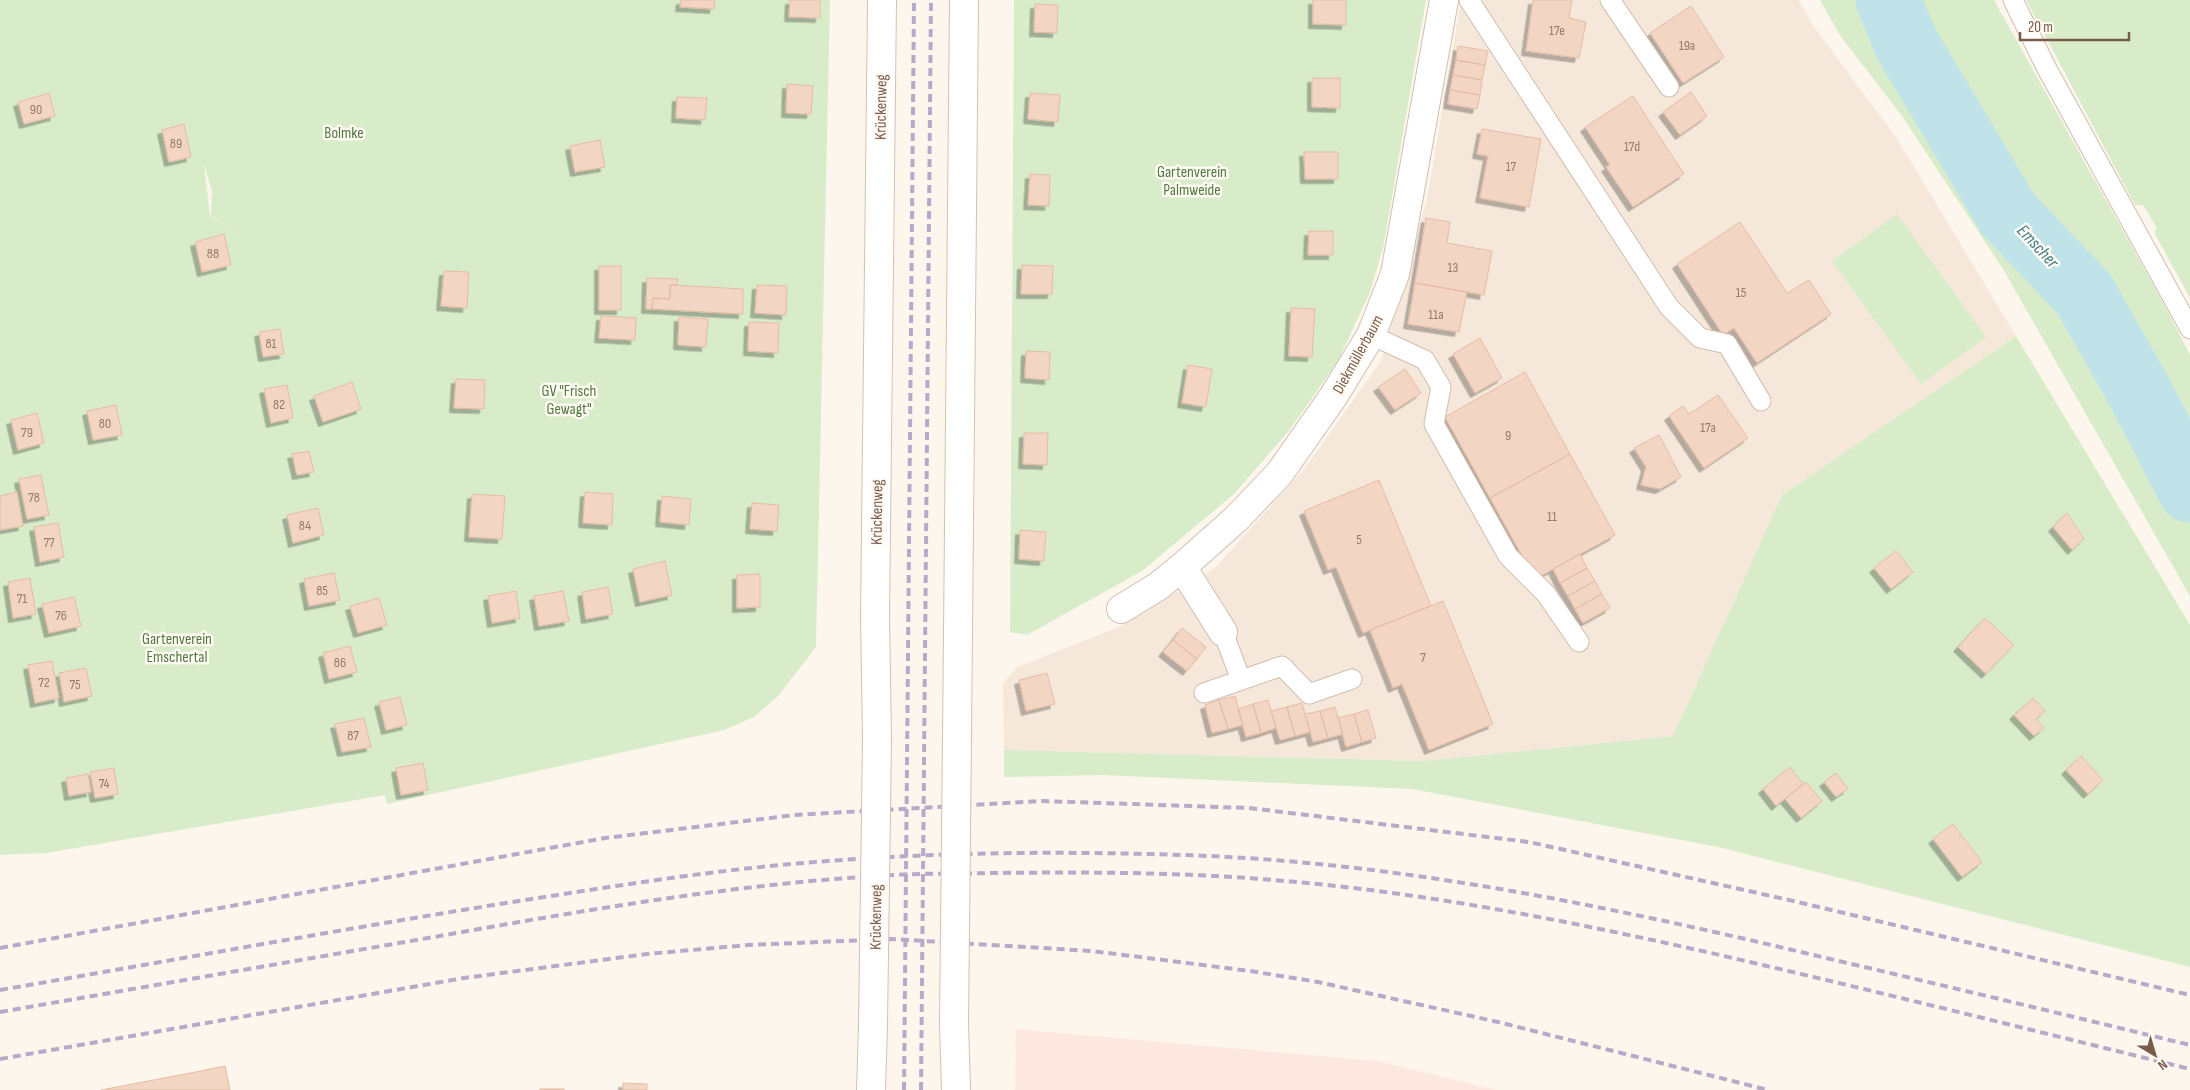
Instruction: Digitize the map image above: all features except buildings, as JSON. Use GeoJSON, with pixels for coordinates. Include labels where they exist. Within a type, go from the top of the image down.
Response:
{"type":"FeatureCollection","features":[{"type":"Feature","properties":{"kind":"main road","name":"Krückenweg"},"geometry":{"type":"LineString","coordinates":[[871,1090],[877,739],[875,618],[882,0]]}},
{"type":"Feature","properties":{"kind":"main road"},"geometry":{"type":"LineString","coordinates":[[956,1090],[954,1024],[964,0]]}},
{"type":"Feature","properties":{"kind":"main road","name":"Diekmüllerbaum"},"geometry":{"type":"LineString","coordinates":[[1121,609],[1157,587],[1182,567],[1236,519],[1279,474],[1333,397],[1371,335],[1395,274],[1444,0]]}},
{"type":"Feature","properties":{"kind":"main road"},"geometry":{"type":"LineString","coordinates":[[1182,567],[1223,632]]}},
{"type":"Feature","properties":{"kind":"lane"},"geometry":{"type":"LineString","coordinates":[[1469,0],[1669,307],[1700,338],[1727,344],[1761,401]]}},
{"type":"Feature","properties":{"kind":"lane"},"geometry":{"type":"LineString","coordinates":[[1610,0],[1669,87]]}},
{"type":"Feature","properties":{"kind":"lane"},"geometry":{"type":"LineString","coordinates":[[2013,0],[2046,67],[2190,330]]}},
{"type":"Feature","properties":{"kind":"lane"},"geometry":{"type":"LineString","coordinates":[[1371,335],[1425,360],[1441,387],[1434,424],[1438,432],[1508,556],[1546,594],[1579,642]]}},
{"type":"Feature","properties":{"kind":"lane"},"geometry":{"type":"LineString","coordinates":[[1223,632],[1241,680]]}},
{"type":"Feature","properties":{"kind":"lane"},"geometry":{"type":"LineString","coordinates":[[1204,693],[1282,666],[1309,694],[1352,679]]}},
{"type":"Feature","properties":{"kind":"shaded area"},"geometry":{"type":"Polygon","coordinates":[[[1461,0],[1799,0],[1812,24],[1896,137],[2016,336],[1782,495],[1673,736],[1423,761],[1004,750],[1003,683],[1017,667],[1119,627],[1215,568],[1305,468],[1381,361],[1427,199],[1461,0]]]}},
{"type":"Feature","properties":{"kind":"shaded area"},"geometry":{"type":"Polygon","coordinates":[[[1016,1029],[1378,1061],[1497,1090],[1015,1090],[1016,1029]]]}},
{"type":"Feature","properties":{"kind":"green space"},"geometry":{"type":"Polygon","coordinates":[[[0,0],[830,0],[816,647],[778,696],[754,717],[724,730],[387,804],[385,795],[46,853],[0,855],[0,0]],[[204,165],[210,215],[249,245],[211,215],[212,191],[204,165]]]}},
{"type":"Feature","properties":{"kind":"green space","name":"Gartenverein Palmweide"},"geometry":{"type":"Polygon","coordinates":[[[1014,0],[1426,0],[1383,248],[1370,292],[1338,361],[1288,432],[1234,494],[1142,571],[1027,635],[1010,632],[1014,0]]]}},
{"type":"Feature","properties":{"kind":"green space"},"geometry":{"type":"Polygon","coordinates":[[[1820,0],[1994,0],[2165,306],[2190,355],[2190,596],[2003,269],[1902,116],[1839,34],[1820,0]]]}},
{"type":"Feature","properties":{"kind":"green space"},"geometry":{"type":"Polygon","coordinates":[[[2026,0],[2190,0],[2190,298],[2155,234],[2156,226],[2143,205],[2135,205],[2026,0]]]}},
{"type":"Feature","properties":{"kind":"green space"},"geometry":{"type":"Polygon","coordinates":[[[1897,214],[1986,337],[1921,384],[1832,261],[1897,214]]]}},
{"type":"Feature","properties":{"kind":"green space"},"geometry":{"type":"Polygon","coordinates":[[[2016,336],[2190,625],[2190,967],[1718,847],[1412,789],[1103,775],[1004,777],[1004,750],[1423,761],[1673,736],[1782,495],[2016,336]]]}},
{"type":"Feature","properties":{"kind":"waterway","name":"Emscher"},"geometry":{"type":"LineString","coordinates":[[1888,0],[1907,45],[2008,214],[2084,294],[2140,393],[2190,490]]}},
{"type":"Feature","properties":{"kind":"railway"},"geometry":{"type":"LineString","coordinates":[[904,1090],[914,0]]}},
{"type":"Feature","properties":{"kind":"railway"},"geometry":{"type":"LineString","coordinates":[[921,1090],[931,0]]}},
{"type":"Feature","properties":{"kind":"railway"},"geometry":{"type":"LineString","coordinates":[[0,948],[605,838],[795,815],[1042,801],[1249,808],[1529,842],[1789,900],[2190,995]]}},
{"type":"Feature","properties":{"kind":"railway"},"geometry":{"type":"LineString","coordinates":[[0,990],[443,913],[699,874],[815,862],[907,856],[999,853],[1183,855],[1266,859],[1350,867],[1433,878],[1598,907],[1680,924],[2190,1045]]}},
{"type":"Feature","properties":{"kind":"railway"},"geometry":{"type":"LineString","coordinates":[[0,1012],[561,915],[727,890],[906,874],[1134,873],[1238,877],[1330,885],[1443,900],[1556,920],[1668,943],[2190,1069]]}},
{"type":"Feature","properties":{"kind":"railway"},"geometry":{"type":"LineString","coordinates":[[0,1059],[464,978],[647,954],[748,945],[891,939],[1092,951],[1250,971],[1318,982],[1498,1022],[1768,1090]]}},
{"type":"Feature","properties":{"kind":"park label","name":"Bolmke"},"geometry":{"type":"Point","coordinates":[344,132]}},
{"type":"Feature","properties":{"kind":"park label","name":"GV \"Frisch Gewagt\""},"geometry":{"type":"Point","coordinates":[569,399]}},
{"type":"Feature","properties":{"kind":"park label","name":"Gartenverein Emschertal"},"geometry":{"type":"Point","coordinates":[177,647]}}]}
